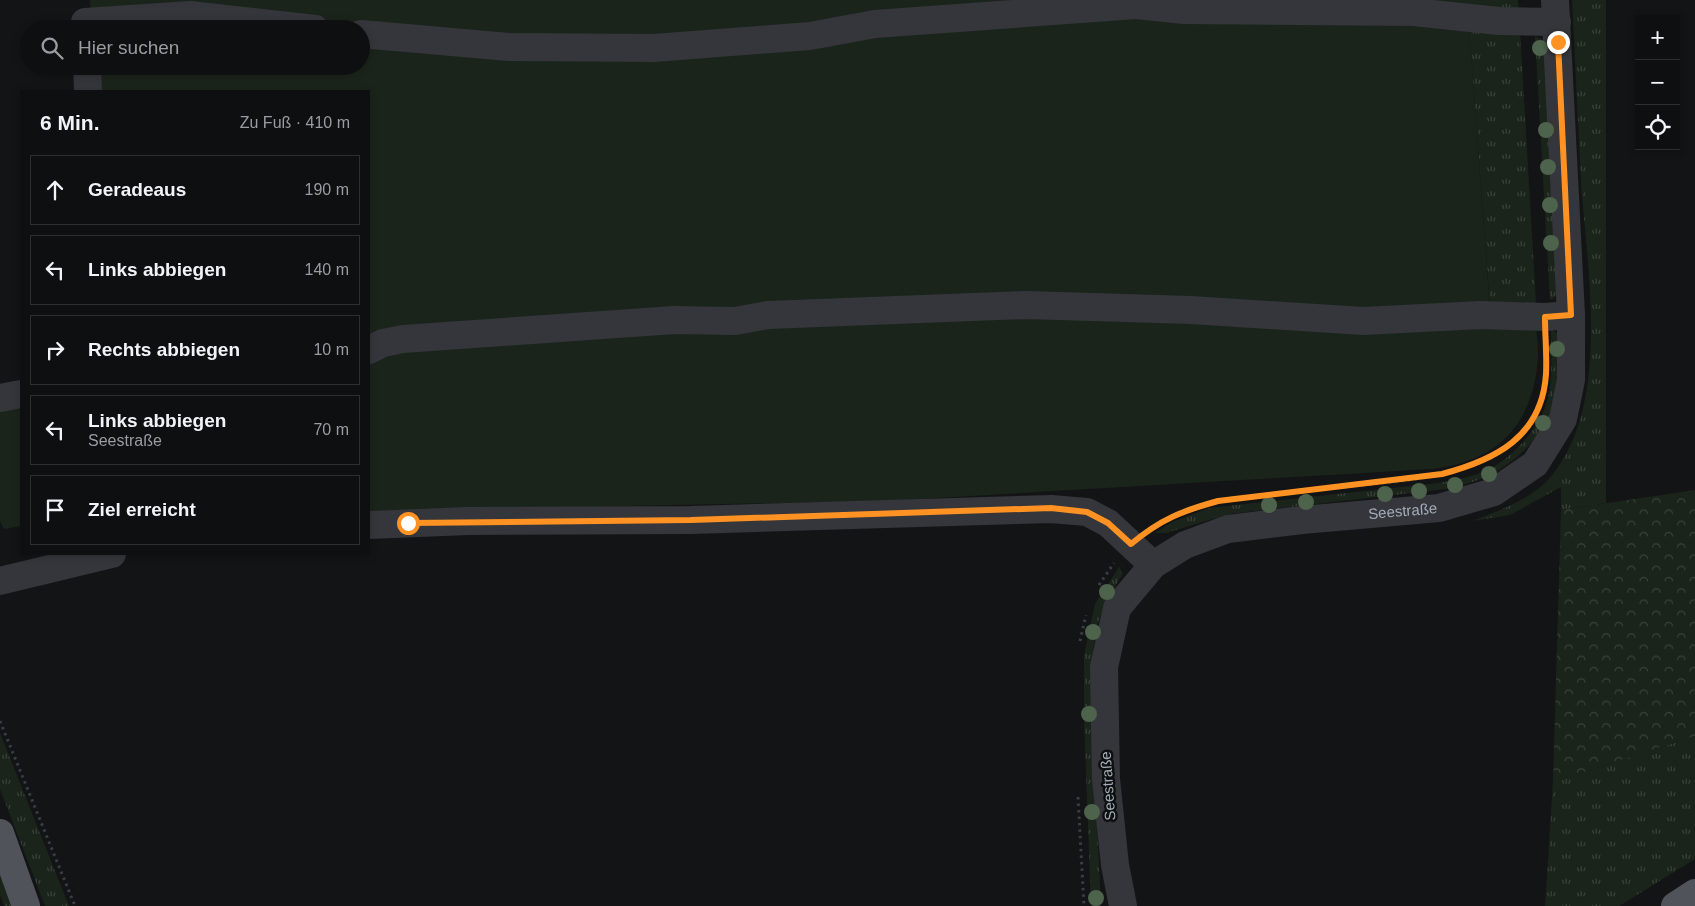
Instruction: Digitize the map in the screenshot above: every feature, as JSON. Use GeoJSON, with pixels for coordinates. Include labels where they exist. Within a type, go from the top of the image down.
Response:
{"type":"FeatureCollection","features":[{"type":"Feature","properties":{"kind":"main road"},"geometry":{"type":"LineString","coordinates":[[0,833],[26,906]]}},
{"type":"Feature","properties":{"kind":"main road"},"geometry":{"type":"LineString","coordinates":[[1674,906],[1695,893]]}},
{"type":"Feature","properties":{"kind":"street"},"geometry":{"type":"LineString","coordinates":[[370,35],[509,47],[654,48],[810,36],[875,24],[1136,5],[1184,10],[1414,12],[1499,21],[1556,11]]}},
{"type":"Feature","properties":{"kind":"street","name":"Seestraße"},"geometry":{"type":"LineString","coordinates":[[1123,906],[1115,865],[1106,779],[1104,667],[1117,608],[1153,565],[1185,545],[1228,529],[1302,520],[1439,508],[1494,492],[1534,464],[1563,419],[1571,380],[1571,315],[1556,11]]}},
{"type":"Feature","properties":{"kind":"street"},"geometry":{"type":"LineString","coordinates":[[84,17],[190,15],[235,20]]}},
{"type":"Feature","properties":{"kind":"street"},"geometry":{"type":"LineString","coordinates":[[87,75],[88,90]]}},
{"type":"Feature","properties":{"kind":"street"},"geometry":{"type":"LineString","coordinates":[[370,350],[383,343],[403,339],[674,320],[727,321],[768,315],[1026,305],[1191,310],[1363,321],[1481,315],[1545,317],[1571,315]]}},
{"type":"Feature","properties":{"kind":"street"},"geometry":{"type":"LineString","coordinates":[[0,398],[20,394]]}},
{"type":"Feature","properties":{"kind":"street"},"geometry":{"type":"LineString","coordinates":[[370,525],[468,521],[691,520],[1051,508],[1087,512],[1108,523],[1153,565]]}},
{"type":"Feature","properties":{"kind":"street"},"geometry":{"type":"LineString","coordinates":[[0,581],[108,555]]}},
{"type":"Feature","properties":{"kind":"path"},"geometry":{"type":"LineString","coordinates":[[1318,489],[1442,474],[1470,467],[1494,457],[1520,435]]}},
{"type":"Feature","properties":{"kind":"path"},"geometry":{"type":"LineString","coordinates":[[1098,587],[1110,567],[1131,544],[1154,525],[1178,514],[1226,500]]}},
{"type":"Feature","properties":{"kind":"path"},"geometry":{"type":"LineString","coordinates":[[1080,643],[1082,626],[1088,610]]}},
{"type":"Feature","properties":{"kind":"path"},"geometry":{"type":"LineString","coordinates":[[0,721],[75,906]]}},
{"type":"Feature","properties":{"kind":"path"},"geometry":{"type":"LineString","coordinates":[[1078,790],[1084,906]]}},
{"type":"Feature","properties":{"kind":"green space"},"geometry":{"type":"Polygon","coordinates":[[[90,0],[1482,0],[1482,4],[1469,27],[1490,309],[1533,308],[1538,352],[1535,382],[1529,402],[1520,420],[1508,436],[1476,458],[1455,465],[1432,469],[885,501],[370,511],[370,90],[94,90],[93,75],[370,75],[370,20],[91,20],[90,0]]]}},
{"type":"Feature","properties":{"kind":"green space"},"geometry":{"type":"Polygon","coordinates":[[[1482,0],[1518,0],[1518,12],[1479,10],[1482,0]]]}},
{"type":"Feature","properties":{"kind":"green space"},"geometry":{"type":"Polygon","coordinates":[[[1572,0],[1606,0],[1606,503],[1561,510],[1561,487],[1510,515],[1472,521],[1516,503],[1545,483],[1553,474],[1571,444],[1583,410],[1589,373],[1590,293],[1581,182],[1572,0]]]}},
{"type":"Feature","properties":{"kind":"green space"},"geometry":{"type":"Polygon","coordinates":[[[1469,27],[1520,31],[1536,304],[1490,305],[1469,27]]]}},
{"type":"Feature","properties":{"kind":"green space"},"geometry":{"type":"Polygon","coordinates":[[[1535,36],[1545,41],[1560,291],[1550,300],[1535,36]]]}},
{"type":"Feature","properties":{"kind":"green space"},"geometry":{"type":"Polygon","coordinates":[[[1551,329],[1558,334],[1561,341],[1557,389],[1549,414],[1529,446],[1500,469],[1483,478],[1465,485],[1446,489],[1229,514],[1166,533],[1155,533],[1172,522],[1209,508],[1438,483],[1472,476],[1494,467],[1523,442],[1539,421],[1544,409],[1551,381],[1551,329]]]}},
{"type":"Feature","properties":{"kind":"green space"},"geometry":{"type":"Polygon","coordinates":[[[20,399],[20,526],[4,529],[0,521],[0,402],[20,399]]]}},
{"type":"Feature","properties":{"kind":"green space"},"geometry":{"type":"Polygon","coordinates":[[[1695,490],[1695,736],[1553,782],[1561,510],[1695,490]]]}},
{"type":"Feature","properties":{"kind":"green space"},"geometry":{"type":"Polygon","coordinates":[[[1119,567],[1123,573],[1103,608],[1096,629],[1092,660],[1093,739],[1101,906],[1091,906],[1084,718],[1084,655],[1095,604],[1119,567]]]}},
{"type":"Feature","properties":{"kind":"green space"},"geometry":{"type":"Polygon","coordinates":[[[0,733],[69,906],[45,906],[0,789],[0,733]]]}},
{"type":"Feature","properties":{"kind":"green space"},"geometry":{"type":"Polygon","coordinates":[[[1695,736],[1695,859],[1619,906],[1545,906],[1553,782],[1695,736]]]}},
{"type":"Feature","properties":{"kind":"green space"},"geometry":{"type":"Polygon","coordinates":[[[0,873],[13,906],[4,906],[0,895],[0,873]]]}},
{"type":"Feature","properties":{"kind":"route"},"geometry":{"type":"LineString","coordinates":[[408,523],[691,520],[1051,508],[1087,512],[1108,523],[1131,544],[1154,525],[1186,510],[1218,501],[1442,474],[1470,467],[1494,457],[1515,440],[1529,424],[1541,402],[1546,376],[1545,317],[1571,315],[1558,42]]}}]}
